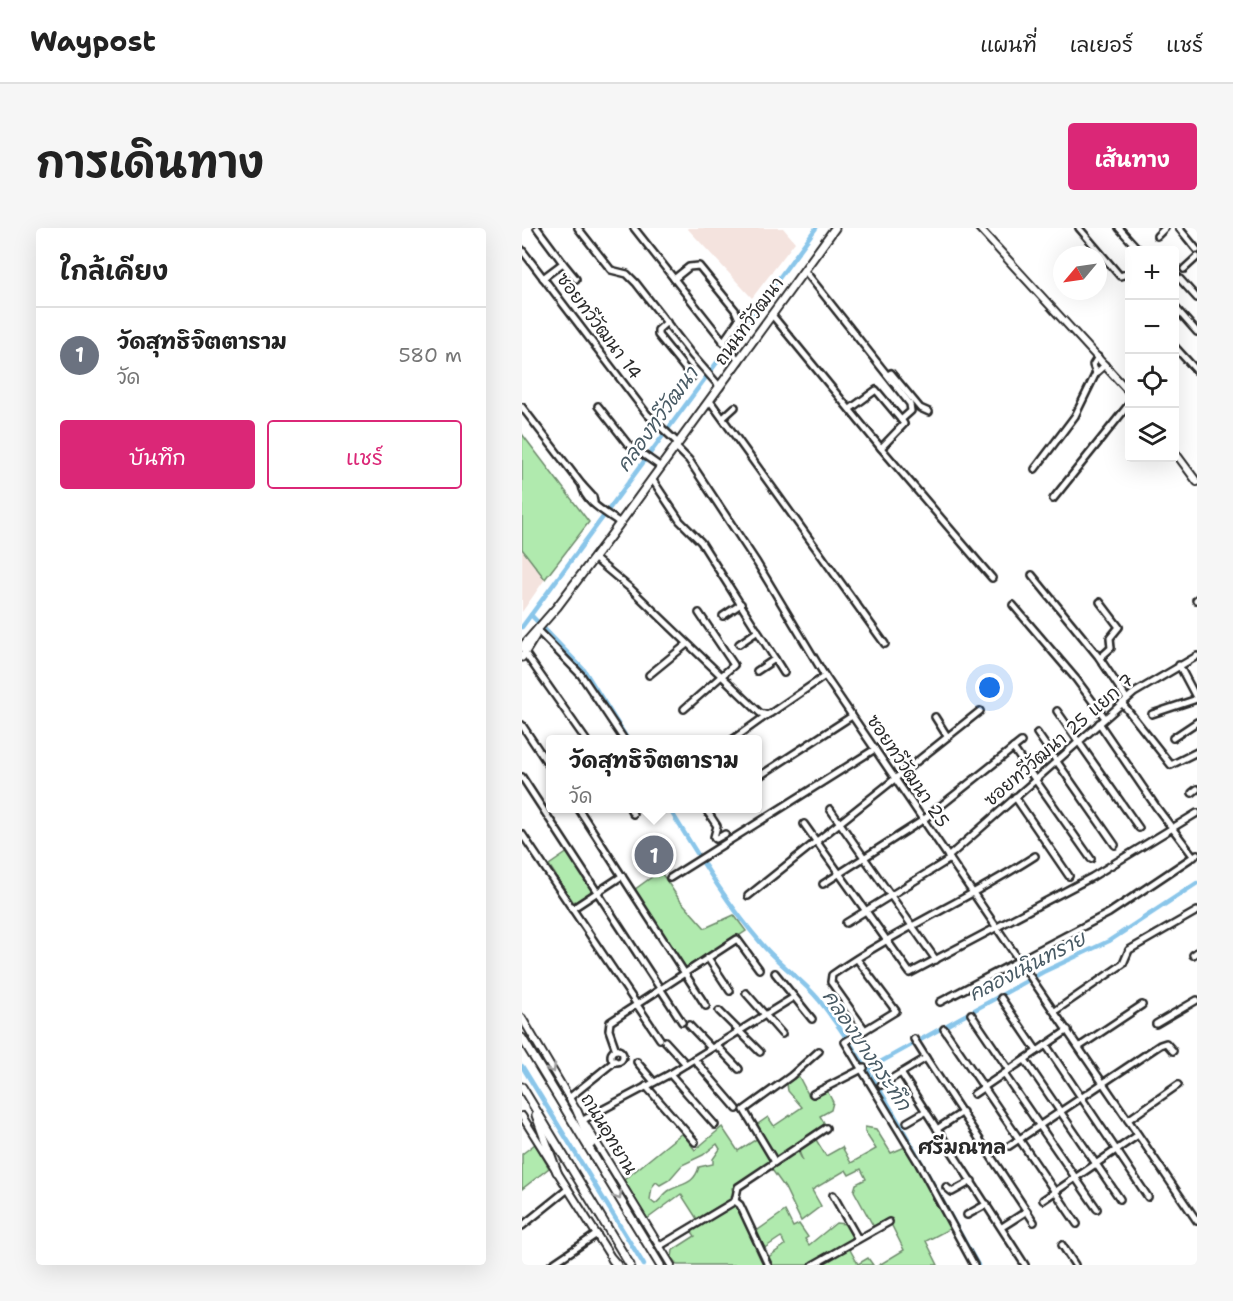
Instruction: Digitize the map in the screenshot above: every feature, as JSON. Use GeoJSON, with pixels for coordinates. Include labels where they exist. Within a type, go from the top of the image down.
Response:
{"type":"FeatureCollection","features":[{"type":"Feature","properties":{"kind":"main road","name":"ถนนทวีวัฒนา"},"geometry":{"type":"LineString","coordinates":[[523,652],[710,401],[835,228]]}},
{"type":"Feature","properties":{"kind":"main road","name":"ถนนอุทยาน"},"geometry":{"type":"LineString","coordinates":[[522,1038],[660,1265]]}},
{"type":"Feature","properties":{"kind":"main road"},"geometry":{"type":"LineString","coordinates":[[522,1087],[630,1265]]}},
{"type":"Feature","properties":{"kind":"main road"},"geometry":{"type":"LineString","coordinates":[[530,1100],[557,1172]]}},
{"type":"Feature","properties":{"kind":"main road"},"geometry":{"type":"LineString","coordinates":[[577,1111],[604,1172]]}},
{"type":"Feature","properties":{"kind":"street"},"geometry":{"type":"LineString","coordinates":[[537,228],[576,279]]}},
{"type":"Feature","properties":{"kind":"street"},"geometry":{"type":"LineString","coordinates":[[578,228],[608,267],[631,278],[720,387]]}},
{"type":"Feature","properties":{"kind":"street"},"geometry":{"type":"LineString","coordinates":[[634,228],[739,360]]}},
{"type":"Feature","properties":{"kind":"street"},"geometry":{"type":"LineString","coordinates":[[980,228],[1125,387]]}},
{"type":"Feature","properties":{"kind":"street"},"geometry":{"type":"LineString","coordinates":[[1079,228],[1120,276],[1125,274]]}},
{"type":"Feature","properties":{"kind":"street"},"geometry":{"type":"LineString","coordinates":[[1119,228],[1135,246]]}},
{"type":"Feature","properties":{"kind":"street"},"geometry":{"type":"LineString","coordinates":[[1157,236],[1166,228]]}},
{"type":"Feature","properties":{"kind":"street"},"geometry":{"type":"LineString","coordinates":[[1179,228],[1197,249]]}},
{"type":"Feature","properties":{"kind":"street","name":"ซอยทวีวัฒนา 14"},"geometry":{"type":"LineString","coordinates":[[522,250],[658,427],[677,445]]}},
{"type":"Feature","properties":{"kind":"street"},"geometry":{"type":"LineString","coordinates":[[1184,269],[1197,257]]}},
{"type":"Feature","properties":{"kind":"street"},"geometry":{"type":"LineString","coordinates":[[543,278],[563,262]]}},
{"type":"Feature","properties":{"kind":"street"},"geometry":{"type":"LineString","coordinates":[[674,279],[693,264],[699,266],[735,310],[739,319],[723,342]]}},
{"type":"Feature","properties":{"kind":"street"},"geometry":{"type":"LineString","coordinates":[[805,271],[912,407],[911,411],[901,420]]}},
{"type":"Feature","properties":{"kind":"street"},"geometry":{"type":"LineString","coordinates":[[1179,278],[1197,298]]}},
{"type":"Feature","properties":{"kind":"street"},"geometry":{"type":"LineString","coordinates":[[1179,312],[1197,332]]}},
{"type":"Feature","properties":{"kind":"street"},"geometry":{"type":"LineString","coordinates":[[772,315],[880,448],[992,578]]}},
{"type":"Feature","properties":{"kind":"street"},"geometry":{"type":"LineString","coordinates":[[667,322],[658,330],[658,335],[692,377]]}},
{"type":"Feature","properties":{"kind":"street"},"geometry":{"type":"LineString","coordinates":[[1179,351],[1197,371]]}},
{"type":"Feature","properties":{"kind":"street"},"geometry":{"type":"LineString","coordinates":[[1096,373],[1093,365],[1098,357]]}},
{"type":"Feature","properties":{"kind":"street"},"geometry":{"type":"LineString","coordinates":[[1035,469],[1075,416],[1096,373],[1105,365]]}},
{"type":"Feature","properties":{"kind":"street"},"geometry":{"type":"LineString","coordinates":[[888,375],[891,373],[920,408],[929,412]]}},
{"type":"Feature","properties":{"kind":"street"},"geometry":{"type":"LineString","coordinates":[[850,410],[876,390],[901,420],[903,427],[880,448]]}},
{"type":"Feature","properties":{"kind":"street"},"geometry":{"type":"LineString","coordinates":[[710,401],[742,450],[885,644]]}},
{"type":"Feature","properties":{"kind":"street"},"geometry":{"type":"LineString","coordinates":[[598,406],[627,443],[661,467]]}},
{"type":"Feature","properties":{"kind":"street"},"geometry":{"type":"LineString","coordinates":[[522,407],[582,485],[582,490],[600,509],[620,523]]}},
{"type":"Feature","properties":{"kind":"street"},"geometry":{"type":"LineString","coordinates":[[723,418],[735,407]]}},
{"type":"Feature","properties":{"kind":"street"},"geometry":{"type":"LineString","coordinates":[[1053,499],[1126,408]]}},
{"type":"Feature","properties":{"kind":"street","name":"ซอยทวีวัฒนา 25"},"geometry":{"type":"LineString","coordinates":[[677,445],[757,563],[825,676],[1197,1221]]}},
{"type":"Feature","properties":{"kind":"street"},"geometry":{"type":"LineString","coordinates":[[1179,459],[1197,482]]}},
{"type":"Feature","properties":{"kind":"street"},"geometry":{"type":"LineString","coordinates":[[652,479],[680,521],[701,543],[784,673]]}},
{"type":"Feature","properties":{"kind":"street"},"geometry":{"type":"LineString","coordinates":[[594,558],[631,589],[760,713],[767,715]]}},
{"type":"Feature","properties":{"kind":"street"},"geometry":{"type":"LineString","coordinates":[[1032,575],[1100,658],[1125,701],[1171,765],[1197,752]]}},
{"type":"Feature","properties":{"kind":"street"},"geometry":{"type":"LineString","coordinates":[[1100,602],[1119,627],[1110,638],[1111,648],[1100,658]]}},
{"type":"Feature","properties":{"kind":"street"},"geometry":{"type":"LineString","coordinates":[[723,616],[741,604]]}},
{"type":"Feature","properties":{"kind":"street"},"geometry":{"type":"LineString","coordinates":[[1013,605],[1076,679],[1105,718]]}},
{"type":"Feature","properties":{"kind":"street"},"geometry":{"type":"LineString","coordinates":[[684,709],[722,677],[734,663],[699,613]]}},
{"type":"Feature","properties":{"kind":"street"},"geometry":{"type":"LineString","coordinates":[[540,629],[570,661],[621,735]]}},
{"type":"Feature","properties":{"kind":"street"},"geometry":{"type":"LineString","coordinates":[[739,644],[758,631]]}},
{"type":"Feature","properties":{"kind":"street"},"geometry":{"type":"LineString","coordinates":[[649,675],[687,644]]}},
{"type":"Feature","properties":{"kind":"street"},"geometry":{"type":"LineString","coordinates":[[523,652],[582,735]]}},
{"type":"Feature","properties":{"kind":"street","name":"ซอยทวีวัฒนา 25 แยก 7"},"geometry":{"type":"LineString","coordinates":[[846,923],[949,858],[1125,701],[1179,665],[1197,656]]}},
{"type":"Feature","properties":{"kind":"street"},"geometry":{"type":"LineString","coordinates":[[758,671],[775,659]]}},
{"type":"Feature","properties":{"kind":"street"},"geometry":{"type":"LineString","coordinates":[[1152,714],[1197,699],[1179,665]]}},
{"type":"Feature","properties":{"kind":"street"},"geometry":{"type":"LineString","coordinates":[[739,735],[825,676]]}},
{"type":"Feature","properties":{"kind":"street"},"geometry":{"type":"LineString","coordinates":[[748,896],[980,711]]}},
{"type":"Feature","properties":{"kind":"street"},"geometry":{"type":"LineString","coordinates":[[1057,711],[1139,828]]}},
{"type":"Feature","properties":{"kind":"street"},"geometry":{"type":"LineString","coordinates":[[762,774],[852,716]]}},
{"type":"Feature","properties":{"kind":"street"},"geometry":{"type":"LineString","coordinates":[[935,717],[947,736]]}},
{"type":"Feature","properties":{"kind":"street"},"geometry":{"type":"LineString","coordinates":[[1173,738],[1197,722]]}},
{"type":"Feature","properties":{"kind":"street"},"geometry":{"type":"LineString","coordinates":[[940,1002],[1109,913],[1195,856],[1157,808],[1099,723]]}},
{"type":"Feature","properties":{"kind":"street"},"geometry":{"type":"LineString","coordinates":[[522,725],[546,761]]}},
{"type":"Feature","properties":{"kind":"street"},"geometry":{"type":"LineString","coordinates":[[1037,733],[1115,845]]}},
{"type":"Feature","properties":{"kind":"street"},"geometry":{"type":"LineString","coordinates":[[823,884],[923,820],[1020,742]]}},
{"type":"Feature","properties":{"kind":"street"},"geometry":{"type":"LineString","coordinates":[[1013,748],[1091,859]]}},
{"type":"Feature","properties":{"kind":"street"},"geometry":{"type":"LineString","coordinates":[[670,878],[876,749]]}},
{"type":"Feature","properties":{"kind":"street"},"geometry":{"type":"LineString","coordinates":[[522,777],[682,1022]]}},
{"type":"Feature","properties":{"kind":"street"},"geometry":{"type":"LineString","coordinates":[[1015,797],[1069,876]]}},
{"type":"Feature","properties":{"kind":"street"},"geometry":{"type":"LineString","coordinates":[[830,810],[936,960]]}},
{"type":"Feature","properties":{"kind":"street"},"geometry":{"type":"LineString","coordinates":[[581,813],[706,1006]]}},
{"type":"Feature","properties":{"kind":"street"},"geometry":{"type":"LineString","coordinates":[[708,813],[717,826],[732,840]]}},
{"type":"Feature","properties":{"kind":"street"},"geometry":{"type":"LineString","coordinates":[[804,824],[910,973],[1092,877],[1197,813]]}},
{"type":"Feature","properties":{"kind":"street"},"geometry":{"type":"LineString","coordinates":[[717,826],[714,837],[716,839],[725,834]]}},
{"type":"Feature","properties":{"kind":"street"},"geometry":{"type":"LineString","coordinates":[[522,834],[637,1005],[662,1040],[686,1064]]}},
{"type":"Feature","properties":{"kind":"street"},"geometry":{"type":"LineString","coordinates":[[865,1030],[830,980],[832,975],[974,894],[1035,856]]}},
{"type":"Feature","properties":{"kind":"street"},"geometry":{"type":"LineString","coordinates":[[572,909],[621,876]]}},
{"type":"Feature","properties":{"kind":"street"},"geometry":{"type":"LineString","coordinates":[[1055,1011],[1123,964],[1129,950],[1197,911]]}},
{"type":"Feature","properties":{"kind":"street"},"geometry":{"type":"LineString","coordinates":[[569,1098],[615,1061],[611,1055],[616,1050],[609,1030],[610,1022],[736,939],[759,969]]}},
{"type":"Feature","properties":{"kind":"street"},"geometry":{"type":"LineString","coordinates":[[708,958],[730,991]]}},
{"type":"Feature","properties":{"kind":"street"},"geometry":{"type":"LineString","coordinates":[[857,959],[896,1011],[847,1040],[974,1265]]}},
{"type":"Feature","properties":{"kind":"street"},"geometry":{"type":"LineString","coordinates":[[775,973],[812,1019]]}},
{"type":"Feature","properties":{"kind":"street"},"geometry":{"type":"LineString","coordinates":[[746,993],[783,1035]]}},
{"type":"Feature","properties":{"kind":"street"},"geometry":{"type":"LineString","coordinates":[[583,1120],[670,1074],[794,997]]}},
{"type":"Feature","properties":{"kind":"street"},"geometry":{"type":"LineString","coordinates":[[1001,998],[1037,1051]]}},
{"type":"Feature","properties":{"kind":"street"},"geometry":{"type":"LineString","coordinates":[[1156,1024],[1197,1000]]}},
{"type":"Feature","properties":{"kind":"street"},"geometry":{"type":"LineString","coordinates":[[1079,1047],[1142,1005]]}},
{"type":"Feature","properties":{"kind":"street"},"geometry":{"type":"LineString","coordinates":[[719,1011],[760,1052]]}},
{"type":"Feature","properties":{"kind":"street"},"geometry":{"type":"LineString","coordinates":[[971,1014],[1039,1126],[1097,1209]]}},
{"type":"Feature","properties":{"kind":"street","name":"ถนนอุทยาน"},"geometry":{"type":"LineString","coordinates":[[522,1018],[671,1265]]}},
{"type":"Feature","properties":{"kind":"street"},"geometry":{"type":"LineString","coordinates":[[689,1025],[739,1069]]}},
{"type":"Feature","properties":{"kind":"street"},"geometry":{"type":"LineString","coordinates":[[944,1029],[1077,1224]]}},
{"type":"Feature","properties":{"kind":"street"},"geometry":{"type":"LineString","coordinates":[[974,1094],[1068,1030]]}},
{"type":"Feature","properties":{"kind":"street"},"geometry":{"type":"LineString","coordinates":[[915,1041],[1034,1222]]}},
{"type":"Feature","properties":{"kind":"street"},"geometry":{"type":"LineString","coordinates":[[1009,1146],[1165,1043],[1173,1051]]}},
{"type":"Feature","properties":{"kind":"street"},"geometry":{"type":"LineString","coordinates":[[1046,1045],[1148,1197]]}},
{"type":"Feature","properties":{"kind":"street"},"geometry":{"type":"LineString","coordinates":[[775,1162],[744,1110],[791,1077],[819,1051]]}},
{"type":"Feature","properties":{"kind":"street"},"geometry":{"type":"LineString","coordinates":[[881,1085],[926,1058]]}},
{"type":"Feature","properties":{"kind":"street"},"geometry":{"type":"LineString","coordinates":[[694,1059],[737,1109]]}},
{"type":"Feature","properties":{"kind":"street"},"geometry":{"type":"LineString","coordinates":[[1024,1060],[1120,1199]]}},
{"type":"Feature","properties":{"kind":"street"},"geometry":{"type":"LineString","coordinates":[[637,1062],[654,1082]]}},
{"type":"Feature","properties":{"kind":"street"},"geometry":{"type":"LineString","coordinates":[[813,1094],[863,1069]]}},
{"type":"Feature","properties":{"kind":"street"},"geometry":{"type":"LineString","coordinates":[[901,1072],[1025,1265]]}},
{"type":"Feature","properties":{"kind":"street"},"geometry":{"type":"LineString","coordinates":[[670,1074],[715,1125]]}},
{"type":"Feature","properties":{"kind":"street"},"geometry":{"type":"LineString","coordinates":[[646,1086],[695,1142]]}},
{"type":"Feature","properties":{"kind":"street"},"geometry":{"type":"LineString","coordinates":[[1128,1120],[1178,1086]]}},
{"type":"Feature","properties":{"kind":"street"},"geometry":{"type":"LineString","coordinates":[[907,1122],[926,1111]]}},
{"type":"Feature","properties":{"kind":"street"},"geometry":{"type":"LineString","coordinates":[[937,1129],[963,1112]]}},
{"type":"Feature","properties":{"kind":"street"},"geometry":{"type":"LineString","coordinates":[[522,1116],[615,1263]]}},
{"type":"Feature","properties":{"kind":"street"},"geometry":{"type":"LineString","coordinates":[[660,1246],[735,1201],[738,1187],[826,1128]]}},
{"type":"Feature","properties":{"kind":"street"},"geometry":{"type":"LineString","coordinates":[[1043,1200],[1138,1135]]}},
{"type":"Feature","properties":{"kind":"street"},"geometry":{"type":"LineString","coordinates":[[946,1187],[952,1192],[972,1181]]}},
{"type":"Feature","properties":{"kind":"street"},"geometry":{"type":"LineString","coordinates":[[522,1226],[568,1189]]}},
{"type":"Feature","properties":{"kind":"street"},"geometry":{"type":"LineString","coordinates":[[833,1195],[858,1239]]}},
{"type":"Feature","properties":{"kind":"street"},"geometry":{"type":"LineString","coordinates":[[735,1201],[740,1205],[768,1265]]}},
{"type":"Feature","properties":{"kind":"street"},"geometry":{"type":"LineString","coordinates":[[967,1215],[987,1204]]}},
{"type":"Feature","properties":{"kind":"street"},"geometry":{"type":"LineString","coordinates":[[1002,1227],[1027,1211]]}},
{"type":"Feature","properties":{"kind":"street"},"geometry":{"type":"LineString","coordinates":[[813,1265],[888,1222]]}},
{"type":"Feature","properties":{"kind":"street"},"geometry":{"type":"LineString","coordinates":[[551,1265],[597,1234]]}},
{"type":"Feature","properties":{"kind":"street"},"geometry":{"type":"LineString","coordinates":[[1062,1245],[1075,1265]]}},
{"type":"Feature","properties":{"kind":"shaded area"},"geometry":{"type":"Polygon","coordinates":[[[687,228],[783,228],[795,242],[752,298],[687,228]]]}},
{"type":"Feature","properties":{"kind":"shaded area"},"geometry":{"type":"Polygon","coordinates":[[[522,549],[545,579],[522,612],[522,549]]]}},
{"type":"Feature","properties":{"kind":"green space"},"geometry":{"type":"Polygon","coordinates":[[[522,434],[589,522],[545,579],[522,549],[522,434]]]}},
{"type":"Feature","properties":{"kind":"green space"},"geometry":{"type":"Polygon","coordinates":[[[568,852],[592,891],[574,903],[549,865],[568,852]]]}},
{"type":"Feature","properties":{"kind":"green space"},"geometry":{"type":"Polygon","coordinates":[[[660,871],[679,899],[705,928],[734,915],[746,931],[686,971],[634,890],[660,871]]]}},
{"type":"Feature","properties":{"kind":"green space"},"geometry":{"type":"Polygon","coordinates":[[[798,1075],[809,1096],[826,1089],[833,1102],[831,1110],[820,1116],[826,1126],[777,1159],[755,1126],[768,1117],[774,1126],[802,1107],[788,1091],[787,1084],[798,1075]]]}},
{"type":"Feature","properties":{"kind":"green space"},"geometry":{"type":"Polygon","coordinates":[[[722,1127],[738,1151],[758,1138],[772,1162],[732,1188],[734,1197],[697,1219],[681,1194],[647,1219],[624,1180],[682,1133],[695,1150],[722,1127]],[[717,1144],[703,1155],[682,1165],[669,1180],[660,1185],[656,1182],[652,1187],[650,1200],[655,1204],[668,1191],[691,1180],[699,1167],[713,1164],[713,1159],[720,1149],[717,1144]]]}},
{"type":"Feature","properties":{"kind":"green space"},"geometry":{"type":"Polygon","coordinates":[[[865,1127],[876,1129],[891,1153],[905,1147],[951,1228],[926,1241],[938,1265],[879,1265],[904,1250],[890,1222],[875,1229],[854,1191],[856,1184],[866,1179],[861,1169],[849,1175],[846,1170],[812,1190],[821,1206],[801,1221],[785,1188],[770,1167],[797,1150],[803,1161],[798,1149],[815,1138],[826,1156],[842,1147],[851,1163],[876,1149],[865,1132],[865,1127]]]}},
{"type":"Feature","properties":{"kind":"green space"},"geometry":{"type":"Polygon","coordinates":[[[535,1144],[549,1168],[522,1189],[522,1154],[535,1144]]]}},
{"type":"Feature","properties":{"kind":"green space"},"geometry":{"type":"Polygon","coordinates":[[[733,1203],[740,1208],[765,1265],[677,1265],[672,1258],[673,1250],[695,1236],[690,1229],[733,1203]]]}},
{"type":"Feature","properties":{"kind":"green space"},"geometry":{"type":"Polygon","coordinates":[[[785,1211],[793,1227],[799,1224],[808,1237],[805,1239],[809,1245],[836,1223],[846,1224],[855,1239],[809,1265],[771,1265],[767,1258],[785,1245],[781,1237],[763,1249],[756,1235],[758,1230],[785,1211]]]}},
{"type":"Feature","properties":{"kind":"green space"},"geometry":{"type":"Polygon","coordinates":[[[849,1248],[858,1264],[868,1258],[873,1265],[817,1265],[849,1248]]]}},
{"type":"Feature","properties":{"kind":"waterway","name":"คลองทวีวัฒนา"},"geometry":{"type":"LineString","coordinates":[[522,627],[816,228]]}},
{"type":"Feature","properties":{"kind":"waterway","name":"คลองบางกระทึก"},"geometry":{"type":"LineString","coordinates":[[531,615],[584,670],[625,735]]}},
{"type":"Feature","properties":{"kind":"waterway","name":"คลองบางกระทึก"},"geometry":{"type":"LineString","coordinates":[[672,813],[712,877],[748,927],[768,951],[812,992],[842,1031],[884,1096],[978,1265]]}},
{"type":"Feature","properties":{"kind":"waterway","name":"คลองเนินทราย"},"geometry":{"type":"LineString","coordinates":[[866,1070],[1043,972],[1109,941],[1197,883]]}},
{"type":"Feature","properties":{"kind":"waterway"},"geometry":{"type":"LineString","coordinates":[[522,1066],[644,1265]]}},
{"type":"Feature","properties":{"kind":"place","name":"วัดสุทธิจิตตาราม"},"geometry":{"type":"Point","coordinates":[654,855]}},
{"type":"Feature","properties":{"kind":"district","name":"ศรีมณฑล"},"geometry":{"type":"Point","coordinates":[962,1147]}}]}
